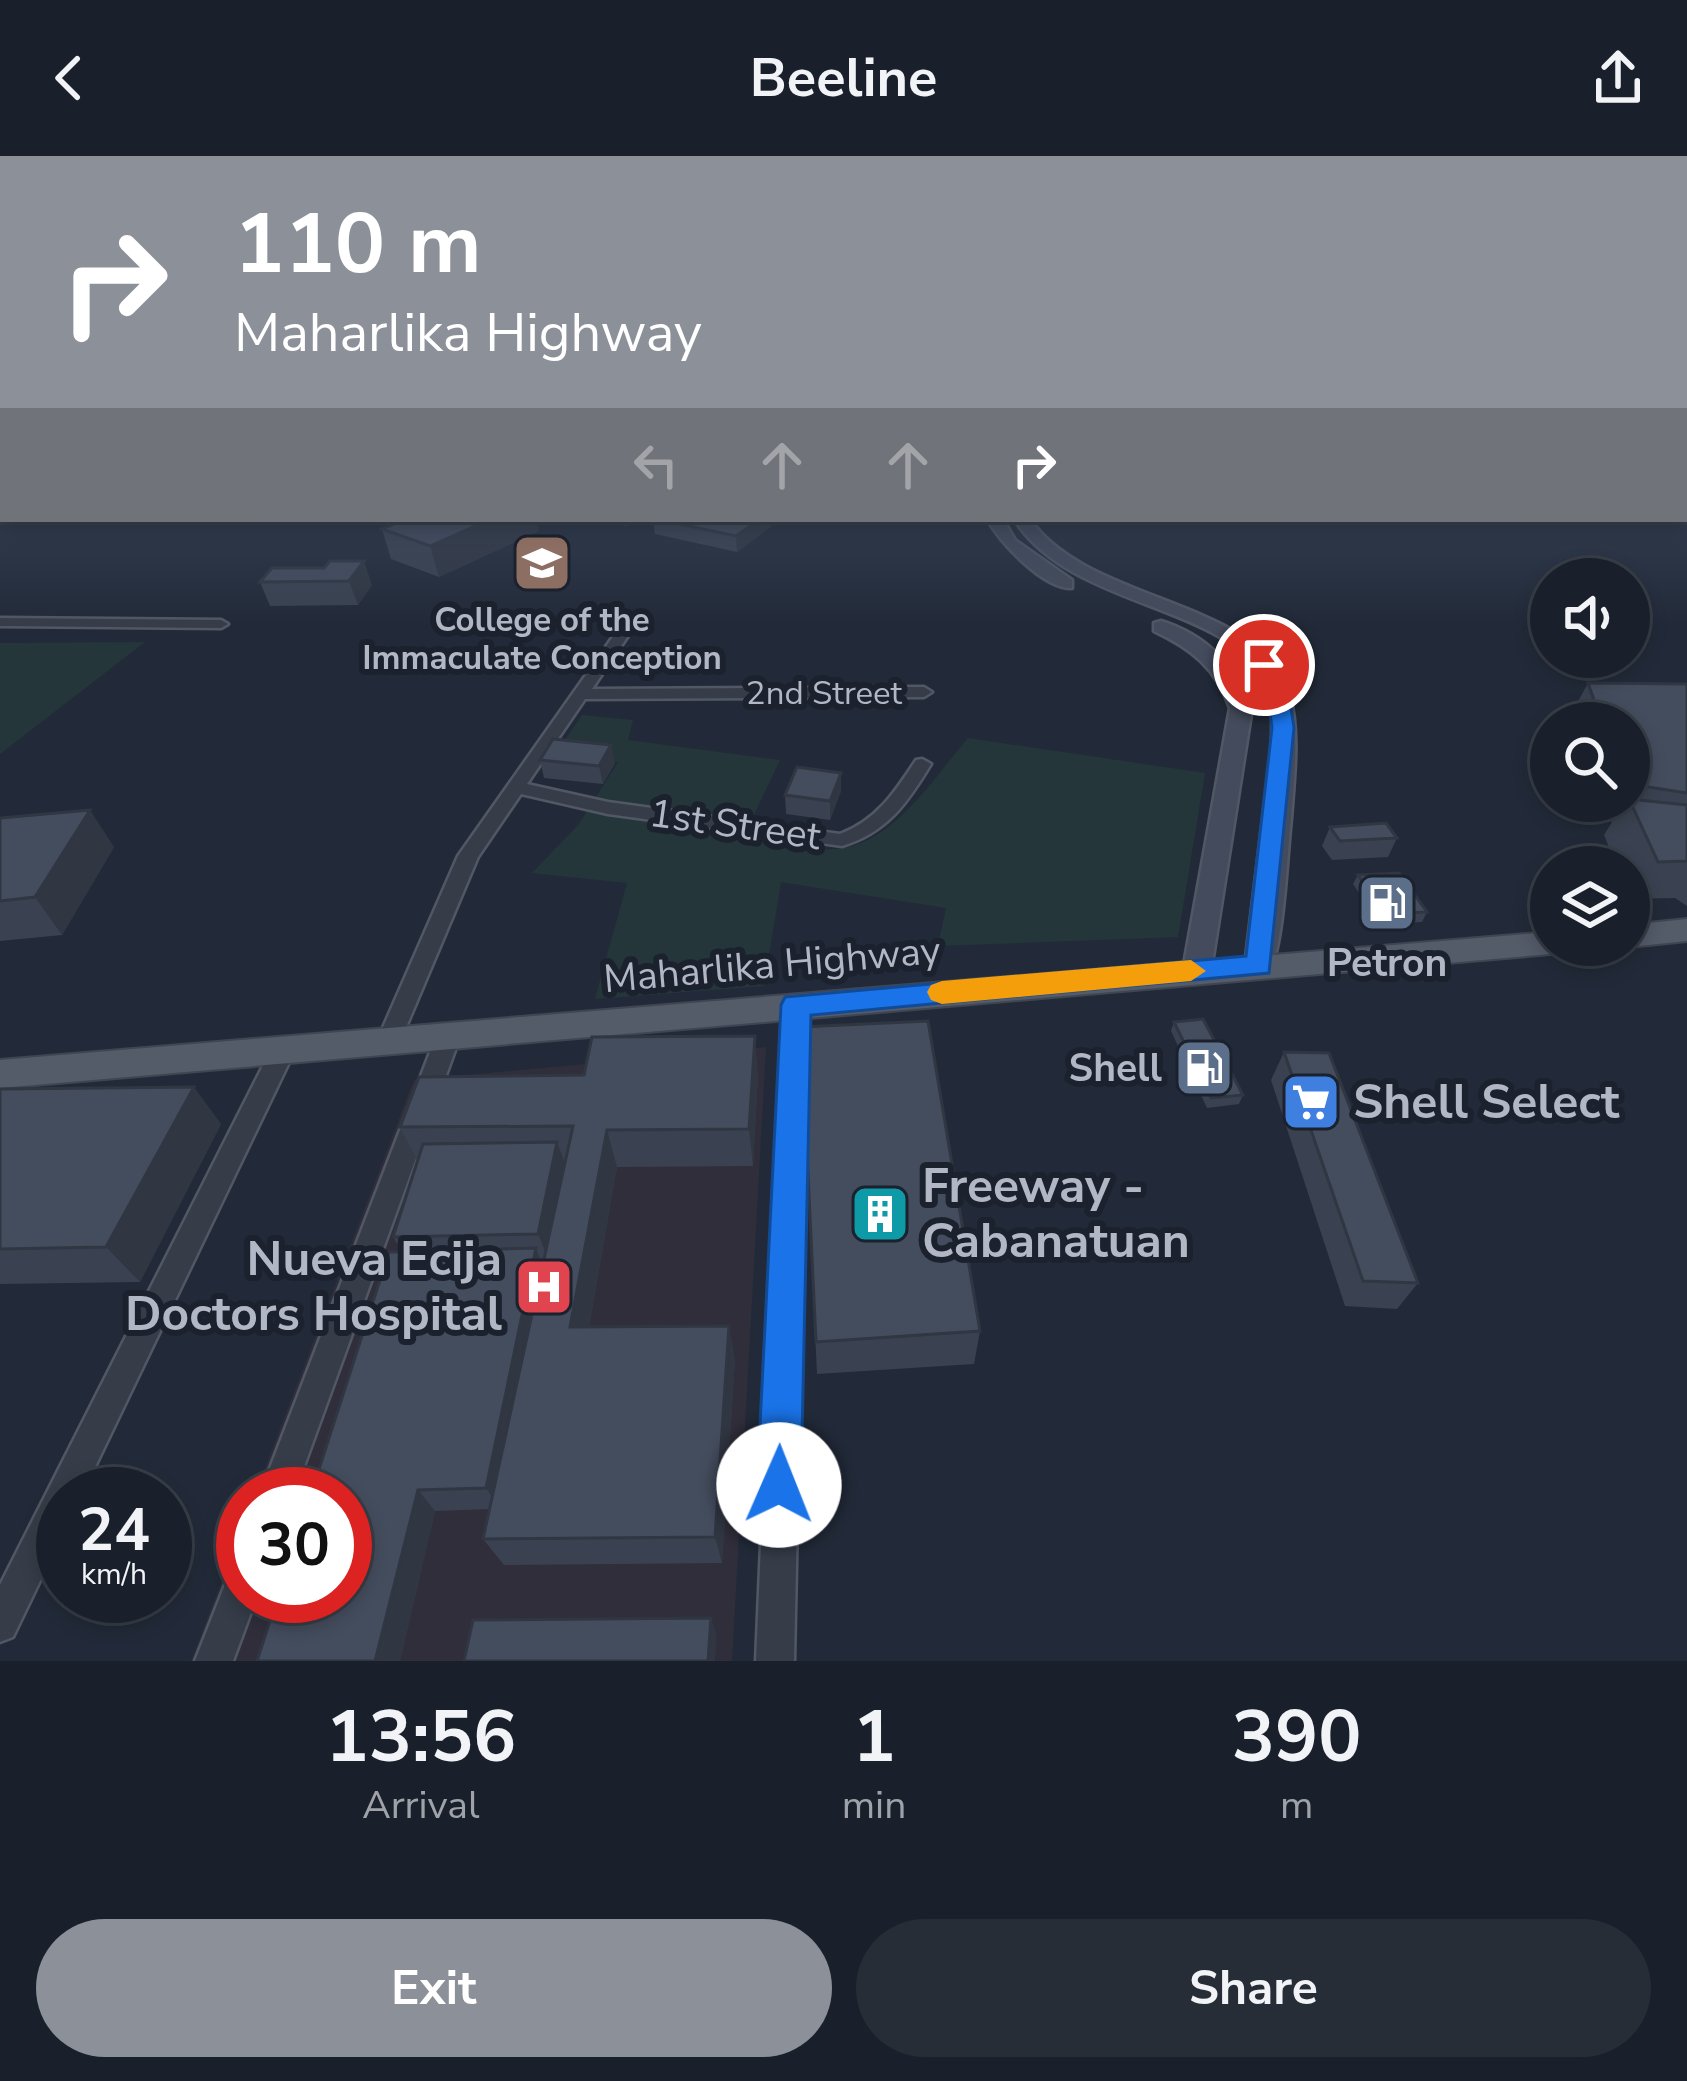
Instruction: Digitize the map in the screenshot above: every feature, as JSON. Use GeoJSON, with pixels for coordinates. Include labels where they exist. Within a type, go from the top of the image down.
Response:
{"type":"FeatureCollection","features":[{"type":"Feature","properties":{"kind":"main road"},"geometry":{"type":"LineString","coordinates":[[997,522],[1028,560],[1075,590],[1208,650],[1232,678],[1241,707],[1197,970]]}},
{"type":"Feature","properties":{"kind":"main road"},"geometry":{"type":"LineString","coordinates":[[1025,522],[1055,558],[1101,583],[1225,633],[1249,650],[1278,688],[1283,728],[1280,785],[1259,965]]}},
{"type":"Feature","properties":{"kind":"main road"},"geometry":{"type":"LineString","coordinates":[[1650,933],[1687,930]]}},
{"type":"Feature","properties":{"kind":"main road","name":"Maharlika Highway"},"geometry":{"type":"LineString","coordinates":[[0,1074],[1530,945]]}},
{"type":"Feature","properties":{"kind":"street"},"geometry":{"type":"LineString","coordinates":[[0,622],[221,623]]}},
{"type":"Feature","properties":{"kind":"street"},"geometry":{"type":"LineString","coordinates":[[390,1040],[468,856],[629,624]]}},
{"type":"Feature","properties":{"kind":"street","name":"2nd Street"},"geometry":{"type":"LineString","coordinates":[[579,694],[924,692]]}},
{"type":"Feature","properties":{"kind":"street","name":"1st Street"},"geometry":{"type":"LineString","coordinates":[[515,788],[608,808],[842,839],[869,832],[890,816],[922,764]]}},
{"type":"Feature","properties":{"kind":"street"},"geometry":{"type":"LineString","coordinates":[[775,1661],[796,1005]]}},
{"type":"Feature","properties":{"kind":"street"},"geometry":{"type":"LineString","coordinates":[[287,1467],[449,1034]]}},
{"type":"Feature","properties":{"kind":"street"},"geometry":{"type":"LineString","coordinates":[[77,1467],[283,1050]]}},
{"type":"Feature","properties":{"kind":"street"},"geometry":{"type":"LineString","coordinates":[[0,1624],[36,1550]]}},
{"type":"Feature","properties":{"kind":"street"},"geometry":{"type":"LineString","coordinates":[[214,1661],[228,1623]]}},
{"type":"Feature","properties":{"kind":"shaded area"},"geometry":{"type":"Polygon","coordinates":[[[145,642],[0,754],[0,643],[145,642]]]}},
{"type":"Feature","properties":{"kind":"shaded area"},"geometry":{"type":"Polygon","coordinates":[[[582,715],[633,720],[628,740],[780,760],[744,836],[813,848],[836,849],[876,836],[911,807],[968,738],[1205,773],[1178,937],[938,946],[946,908],[781,882],[764,986],[595,999],[627,883],[532,873],[579,824],[618,762],[556,753],[582,715]]]}},
{"type":"Feature","properties":{"kind":"shaded area","name":"Nueva Ecija Doctors Hospital"},"geometry":{"type":"Polygon","coordinates":[[[766,1047],[732,1661],[191,1661],[216,1596],[216,1623],[372,1623],[372,1467],[265,1467],[414,1080],[766,1047]]]}},
{"type":"Feature","properties":{"kind":"building"},"geometry":{"type":"Polygon","coordinates":[[[398,522],[484,522],[430,546],[382,529],[398,522]]]}},
{"type":"Feature","properties":{"kind":"building"},"geometry":{"type":"Polygon","coordinates":[[[670,522],[756,522],[736,536],[670,522]]]}},
{"type":"Feature","properties":{"kind":"building"},"geometry":{"type":"Polygon","coordinates":[[[330,561],[364,561],[349,581],[260,582],[272,568],[324,568],[330,561]]]}},
{"type":"Feature","properties":{"kind":"building"},"geometry":{"type":"Polygon","coordinates":[[[1588,683],[1687,684],[1687,793],[1650,787],[1650,702],[1595,702],[1588,683]]]}},
{"type":"Feature","properties":{"kind":"building"},"geometry":{"type":"Polygon","coordinates":[[[553,739],[611,745],[599,766],[540,760],[553,739]]]}},
{"type":"Feature","properties":{"kind":"building"},"geometry":{"type":"Polygon","coordinates":[[[797,767],[841,773],[830,801],[785,795],[797,767]]]}},
{"type":"Feature","properties":{"kind":"building"},"geometry":{"type":"Polygon","coordinates":[[[1650,801],[1687,805],[1687,861],[1658,862],[1640,822],[1650,822],[1650,801]]]}},
{"type":"Feature","properties":{"kind":"building"},"geometry":{"type":"Polygon","coordinates":[[[90,810],[35,897],[0,901],[0,818],[90,810]]]}},
{"type":"Feature","properties":{"kind":"building"},"geometry":{"type":"Polygon","coordinates":[[[1386,823],[1397,838],[1340,841],[1330,827],[1386,823]]]}},
{"type":"Feature","properties":{"kind":"building"},"geometry":{"type":"Polygon","coordinates":[[[1399,873],[1427,912],[1385,914],[1358,875],[1399,873]]]}},
{"type":"Feature","properties":{"kind":"building","name":"Shell"},"geometry":{"type":"Polygon","coordinates":[[[1203,1019],[1243,1095],[1211,1098],[1174,1022],[1203,1019]]]}},
{"type":"Feature","properties":{"kind":"building","name":"Freeway - Cabanatuan"},"geometry":{"type":"Polygon","coordinates":[[[928,1021],[980,1331],[816,1342],[801,1027],[928,1021]]]}},
{"type":"Feature","properties":{"kind":"building"},"geometry":{"type":"Polygon","coordinates":[[[755,1036],[749,1129],[607,1130],[570,1327],[729,1326],[715,1537],[483,1539],[573,1126],[400,1127],[419,1077],[584,1075],[592,1037],[755,1036]]]}},
{"type":"Feature","properties":{"kind":"building"},"geometry":{"type":"Polygon","coordinates":[[[1284,1052],[1329,1053],[1418,1283],[1363,1281],[1284,1052]]]}},
{"type":"Feature","properties":{"kind":"building"},"geometry":{"type":"Polygon","coordinates":[[[194,1087],[106,1247],[0,1249],[0,1089],[194,1087]]]}},
{"type":"Feature","properties":{"kind":"building"},"geometry":{"type":"Polygon","coordinates":[[[557,1142],[538,1234],[393,1237],[423,1144],[557,1142]]]}},
{"type":"Feature","properties":{"kind":"building"},"geometry":{"type":"Polygon","coordinates":[[[536,1248],[486,1488],[418,1490],[375,1661],[257,1661],[269,1623],[372,1623],[372,1467],[320,1467],[389,1252],[536,1248]]]}},
{"type":"Feature","properties":{"kind":"building"},"geometry":{"type":"Polygon","coordinates":[[[711,1618],[708,1661],[464,1661],[473,1620],[711,1618]]]}},
{"type":"Feature","properties":{"kind":"slow traffic"},"geometry":{"type":"LineString","coordinates":[[942,992],[1191,971]]}},
{"type":"Feature","properties":{"kind":"place","name":"College of the Immaculate Conception"},"geometry":{"type":"Point","coordinates":[542,563]}},
{"type":"Feature","properties":{"kind":"place","name":"Petron"},"geometry":{"type":"Point","coordinates":[1387,903]}},
{"type":"Feature","properties":{"kind":"place","name":"Shell"},"geometry":{"type":"Point","coordinates":[1204,1068]}},
{"type":"Feature","properties":{"kind":"place","name":"Shell Select"},"geometry":{"type":"Point","coordinates":[1311,1102]}},
{"type":"Feature","properties":{"kind":"place","name":"Freeway - Cabanatuan"},"geometry":{"type":"Point","coordinates":[880,1214]}},
{"type":"Feature","properties":{"kind":"place","name":"Nueva Ecija Doctors Hospital"},"geometry":{"type":"Point","coordinates":[544,1287]}},
{"type":"Feature","properties":{"kind":"route"},"geometry":{"type":"LineString","coordinates":[[779,1485],[796,1005],[1259,965],[1283,728],[1278,688],[1264,665]]}}]}
